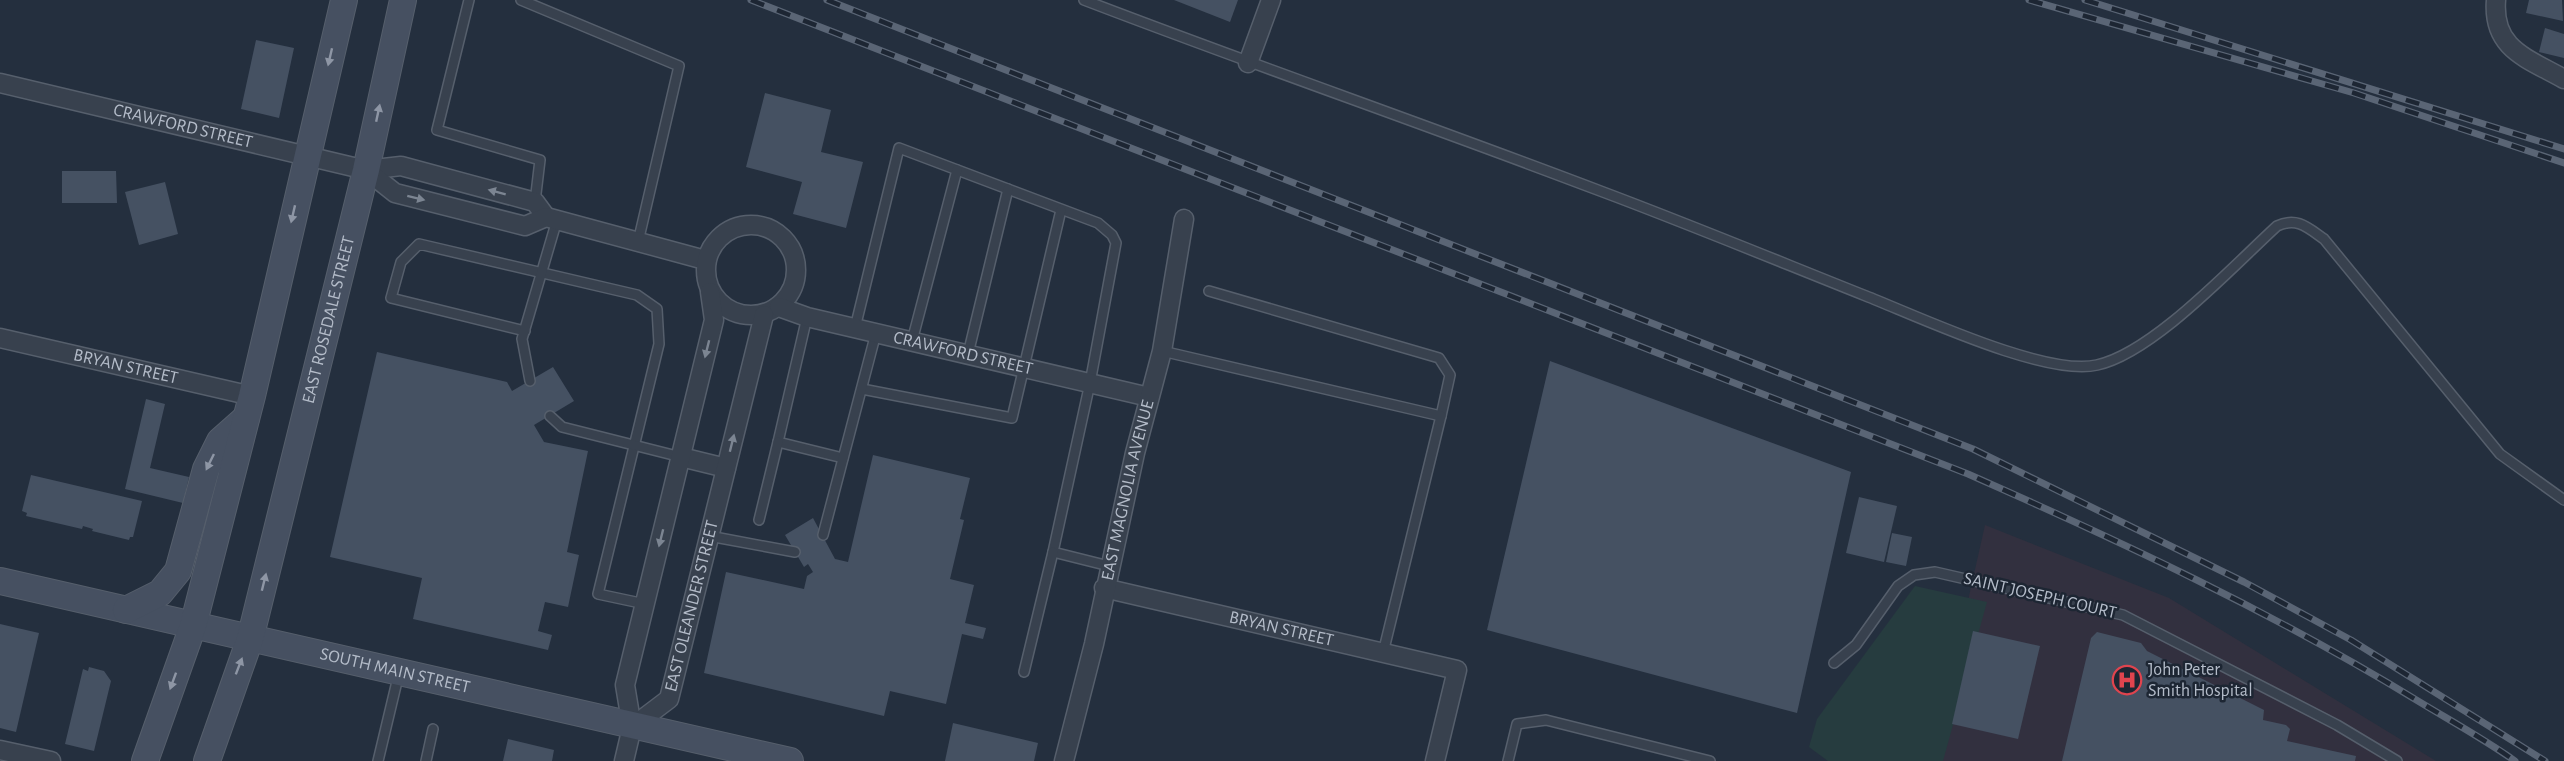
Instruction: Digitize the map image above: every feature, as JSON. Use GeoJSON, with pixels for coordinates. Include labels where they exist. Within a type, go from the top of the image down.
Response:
{"type":"FeatureCollection","features":[{"type":"Feature","properties":{"kind":"main road"},"geometry":{"type":"LineString","coordinates":[[145,761],[193,626],[249,407],[344,0]]}},
{"type":"Feature","properties":{"kind":"main road","name":"EAST ROSEDALE STREET"},"geometry":{"type":"LineString","coordinates":[[207,761],[250,639],[366,170],[403,0]]}},
{"type":"Feature","properties":{"kind":"main road"},"geometry":{"type":"LineString","coordinates":[[126,610],[160,593],[178,571],[206,469],[220,441],[249,407]]}},
{"type":"Feature","properties":{"kind":"main road","name":"SOUTH MAIN STREET"},"geometry":{"type":"LineString","coordinates":[[0,581],[632,727],[790,761]]}},
{"type":"Feature","properties":{"kind":"street"},"geometry":{"type":"LineString","coordinates":[[1248,63],[1271,0]]}},
{"type":"Feature","properties":{"kind":"street"},"geometry":{"type":"LineString","coordinates":[[2496,0],[2496,25],[2502,39],[2516,51],[2564,79]]}},
{"type":"Feature","properties":{"kind":"street","name":"CRAWFORD STREET"},"geometry":{"type":"LineString","coordinates":[[0,83],[366,170],[401,166],[535,202]]}},
{"type":"Feature","properties":{"kind":"street","name":"CRAWFORD STREET"},"geometry":{"type":"LineString","coordinates":[[366,170],[395,193],[525,226],[551,219],[705,260]]}},
{"type":"Feature","properties":{"kind":"street"},"geometry":{"type":"LineString","coordinates":[[535,202],[551,219]]}},
{"type":"Feature","properties":{"kind":"street","name":"EAST MAGNOLIA AVENUE"},"geometry":{"type":"LineString","coordinates":[[1064,761],[1094,644],[1109,566],[1162,351],[1184,219]]}},
{"type":"Feature","properties":{"kind":"street"},"geometry":{"type":"LineString","coordinates":[[624,761],[632,727],[625,685],[714,320],[705,260],[720,235],[747,224],[775,231],[794,253],[795,282],[772,311],[732,313],[710,291]]}},
{"type":"Feature","properties":{"kind":"street","name":"CRAWFORD STREET"},"geometry":{"type":"LineString","coordinates":[[772,311],[807,317],[1149,397]]}},
{"type":"Feature","properties":{"kind":"street","name":"EAST OLEANDER STREET"},"geometry":{"type":"LineString","coordinates":[[632,727],[669,699],[726,468],[772,311]]}},
{"type":"Feature","properties":{"kind":"street","name":"BRYAN STREET"},"geometry":{"type":"LineString","coordinates":[[0,338],[249,407]]}},
{"type":"Feature","properties":{"kind":"street"},"geometry":{"type":"LineString","coordinates":[[681,457],[726,468]]}},
{"type":"Feature","properties":{"kind":"street","name":"BRYAN STREET"},"geometry":{"type":"LineString","coordinates":[[1104,588],[1457,670],[1436,761]]}},
{"type":"Feature","properties":{"kind":"street"},"geometry":{"type":"LineString","coordinates":[[0,750],[29,759],[51,761]]}},
{"type":"Feature","properties":{"kind":"lane"},"geometry":{"type":"LineString","coordinates":[[469,0],[437,130],[540,160],[535,202]]}},
{"type":"Feature","properties":{"kind":"lane"},"geometry":{"type":"LineString","coordinates":[[520,0],[679,66],[638,242]]}},
{"type":"Feature","properties":{"kind":"lane"},"geometry":{"type":"LineString","coordinates":[[1084,0],[1248,63],[1602,191],[1945,327],[2028,358],[2065,367],[2095,366],[2123,356],[2168,326],[2277,226],[2290,220],[2301,223],[2324,239],[2500,454],[2564,500]]}},
{"type":"Feature","properties":{"kind":"lane"},"geometry":{"type":"LineString","coordinates":[[855,328],[899,148],[1098,224],[1112,235],[1116,243],[1090,383],[1024,672]]}},
{"type":"Feature","properties":{"kind":"lane"},"geometry":{"type":"LineString","coordinates":[[912,341],[957,170]]}},
{"type":"Feature","properties":{"kind":"lane"},"geometry":{"type":"LineString","coordinates":[[968,354],[1008,189]]}},
{"type":"Feature","properties":{"kind":"lane"},"geometry":{"type":"LineString","coordinates":[[862,389],[1012,418],[1022,367],[1061,210]]}},
{"type":"Feature","properties":{"kind":"lane"},"geometry":{"type":"LineString","coordinates":[[530,381],[522,339],[542,272],[551,219]]}},
{"type":"Feature","properties":{"kind":"lane"},"geometry":{"type":"LineString","coordinates":[[525,331],[391,298],[401,262],[419,244],[637,296],[657,309],[659,344],[636,446],[598,594],[645,604]]}},
{"type":"Feature","properties":{"kind":"lane"},"geometry":{"type":"LineString","coordinates":[[1209,291],[1439,358],[1450,375],[1383,653]]}},
{"type":"Feature","properties":{"kind":"lane"},"geometry":{"type":"LineString","coordinates":[[759,520],[807,317]]}},
{"type":"Feature","properties":{"kind":"lane"},"geometry":{"type":"LineString","coordinates":[[823,535],[876,333]]}},
{"type":"Feature","properties":{"kind":"lane"},"geometry":{"type":"LineString","coordinates":[[1162,351],[1441,416]]}},
{"type":"Feature","properties":{"kind":"lane"},"geometry":{"type":"LineString","coordinates":[[550,416],[561,427],[681,457]]}},
{"type":"Feature","properties":{"kind":"lane"},"geometry":{"type":"LineString","coordinates":[[778,442],[843,458]]}},
{"type":"Feature","properties":{"kind":"lane"},"geometry":{"type":"LineString","coordinates":[[710,536],[795,552]]}},
{"type":"Feature","properties":{"kind":"lane"},"geometry":{"type":"LineString","coordinates":[[1053,552],[1109,566]]}},
{"type":"Feature","properties":{"kind":"lane","name":"SAINT JOSEPH COURT"},"geometry":{"type":"LineString","coordinates":[[1834,663],[1856,645],[1898,586],[1914,575],[1935,572],[2123,615],[2337,725],[2397,761]]}},
{"type":"Feature","properties":{"kind":"lane"},"geometry":{"type":"LineString","coordinates":[[378,761],[399,673]]}},
{"type":"Feature","properties":{"kind":"lane"},"geometry":{"type":"LineString","coordinates":[[1508,761],[1517,724],[1546,720],[1688,758],[1710,761]]}},
{"type":"Feature","properties":{"kind":"lane"},"geometry":{"type":"LineString","coordinates":[[426,761],[433,729]]}},
{"type":"Feature","properties":{"kind":"shaded area","name":"John Peter Smith Hospital"},"geometry":{"type":"Polygon","coordinates":[[[1985,525],[2169,598],[2436,761],[1932,761],[1985,525]]]}},
{"type":"Feature","properties":{"kind":"green space"},"geometry":{"type":"Polygon","coordinates":[[[1915,586],[1987,602],[1943,761],[1828,761],[1809,747],[1817,719],[1915,586]]]}},
{"type":"Feature","properties":{"kind":"building"},"geometry":{"type":"Polygon","coordinates":[[[1174,0],[1238,0],[1230,22],[1174,0]]]}},
{"type":"Feature","properties":{"kind":"building"},"geometry":{"type":"Polygon","coordinates":[[[2529,0],[2562,0],[2563,21],[2526,13],[2529,0]]]}},
{"type":"Feature","properties":{"kind":"building"},"geometry":{"type":"Polygon","coordinates":[[[2545,28],[2564,34],[2564,58],[2539,52],[2545,28]]]}},
{"type":"Feature","properties":{"kind":"building"},"geometry":{"type":"Polygon","coordinates":[[[256,40],[294,48],[279,118],[241,109],[256,40]]]}},
{"type":"Feature","properties":{"kind":"building"},"geometry":{"type":"Polygon","coordinates":[[[765,93],[831,110],[821,152],[863,162],[846,228],[793,214],[802,182],[746,167],[765,93]]]}},
{"type":"Feature","properties":{"kind":"building"},"geometry":{"type":"Polygon","coordinates":[[[62,171],[116,171],[117,203],[62,203],[62,171]]]}},
{"type":"Feature","properties":{"kind":"building"},"geometry":{"type":"Polygon","coordinates":[[[165,182],[178,234],[139,245],[125,192],[165,182]]]}},
{"type":"Feature","properties":{"kind":"building"},"geometry":{"type":"Polygon","coordinates":[[[377,352],[507,382],[512,391],[553,367],[574,401],[534,425],[544,442],[588,451],[567,552],[579,555],[568,607],[545,602],[538,631],[552,635],[548,650],[413,619],[422,578],[330,557],[377,352]]]}},
{"type":"Feature","properties":{"kind":"building"},"geometry":{"type":"Polygon","coordinates":[[[1550,361],[1851,472],[1797,713],[1487,630],[1550,361]]]}},
{"type":"Feature","properties":{"kind":"building"},"geometry":{"type":"Polygon","coordinates":[[[146,399],[165,404],[150,468],[189,477],[183,503],[125,489],[146,399]]]}},
{"type":"Feature","properties":{"kind":"building"},"geometry":{"type":"Polygon","coordinates":[[[873,455],[970,478],[960,519],[964,520],[950,579],[974,585],[965,623],[986,628],[983,639],[962,634],[946,704],[890,691],[884,716],[704,673],[726,572],[804,589],[807,576],[813,572],[808,564],[804,567],[785,535],[813,518],[835,559],[848,562],[873,455]]]}},
{"type":"Feature","properties":{"kind":"building"},"geometry":{"type":"Polygon","coordinates":[[[31,475],[142,501],[133,537],[129,540],[92,531],[93,529],[83,526],[82,529],[26,516],[27,513],[22,511],[31,475]]]}},
{"type":"Feature","properties":{"kind":"building"},"geometry":{"type":"Polygon","coordinates":[[[1859,497],[1897,506],[1884,562],[1846,553],[1859,497]]]}},
{"type":"Feature","properties":{"kind":"building"},"geometry":{"type":"Polygon","coordinates":[[[1892,533],[1912,537],[1906,566],[1886,562],[1892,533]]]}},
{"type":"Feature","properties":{"kind":"building"},"geometry":{"type":"Polygon","coordinates":[[[0,624],[39,633],[16,732],[0,728],[0,624]]]}},
{"type":"Feature","properties":{"kind":"building"},"geometry":{"type":"Polygon","coordinates":[[[1973,631],[2040,646],[2018,739],[1952,724],[1973,631]]]}},
{"type":"Feature","properties":{"kind":"building"},"geometry":{"type":"Polygon","coordinates":[[[2097,632],[2141,643],[2147,651],[2264,710],[2263,720],[2286,725],[2290,729],[2287,741],[2356,756],[2355,761],[2062,761],[2091,638],[2097,632]]]}},
{"type":"Feature","properties":{"kind":"building"},"geometry":{"type":"Polygon","coordinates":[[[89,667],[104,671],[111,681],[94,751],[65,744],[83,669],[88,671],[89,667]]]}},
{"type":"Feature","properties":{"kind":"building"},"geometry":{"type":"Polygon","coordinates":[[[953,723],[1038,743],[1034,761],[945,761],[953,723]]]}},
{"type":"Feature","properties":{"kind":"building"},"geometry":{"type":"Polygon","coordinates":[[[508,739],[554,750],[552,761],[503,761],[508,739]]]}},
{"type":"Feature","properties":{"kind":"railway"},"geometry":{"type":"LineString","coordinates":[[751,0],[1968,474],[2083,526],[2253,608],[2364,669],[2515,761]]}},
{"type":"Feature","properties":{"kind":"railway"},"geometry":{"type":"LineString","coordinates":[[827,0],[1973,449],[2244,582],[2351,640],[2545,761]]}},
{"type":"Feature","properties":{"kind":"railway"},"geometry":{"type":"LineString","coordinates":[[2029,0],[2354,93],[2564,163]]}},
{"type":"Feature","properties":{"kind":"railway"},"geometry":{"type":"LineString","coordinates":[[2085,0],[2564,149]]}},
{"type":"Feature","properties":{"kind":"place","name":"John Peter Smith Hospital"},"geometry":{"type":"Point","coordinates":[2127,680]}}]}
